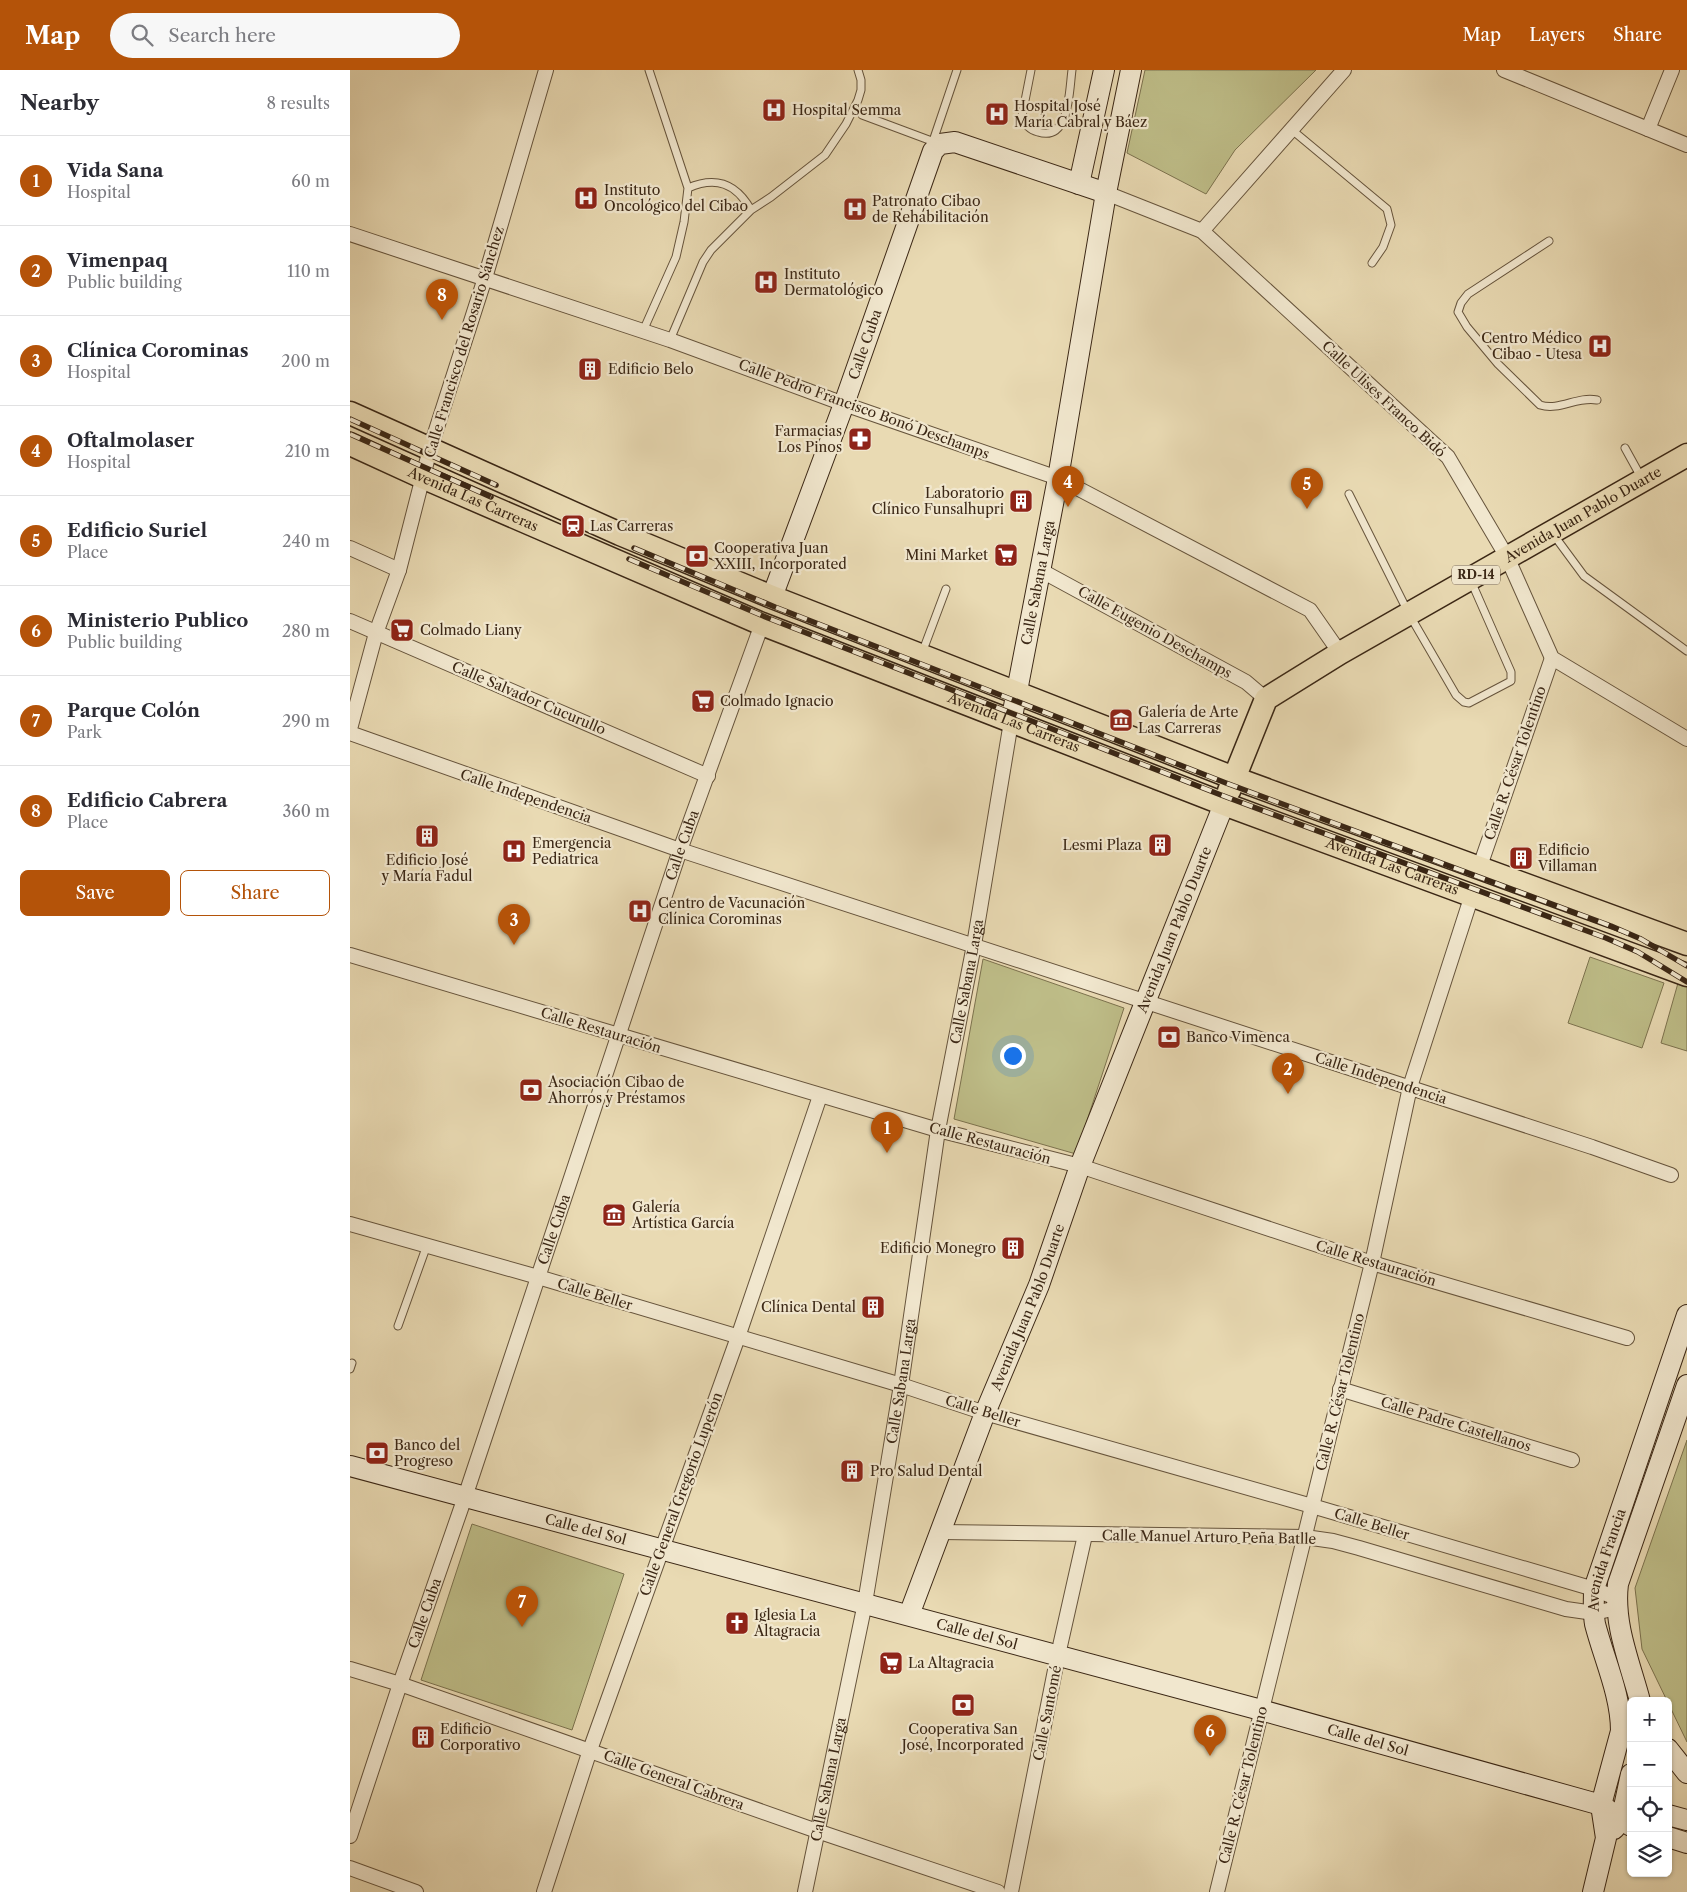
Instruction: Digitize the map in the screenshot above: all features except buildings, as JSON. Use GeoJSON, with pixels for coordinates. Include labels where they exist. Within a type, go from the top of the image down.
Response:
{"type":"FeatureCollection","features":[{"type":"Feature","properties":{"kind":"main road"},"geometry":{"type":"LineString","coordinates":[[1080,184],[1104,70]]}},
{"type":"Feature","properties":{"kind":"main road","name":"Calle Sabana Larga"},"geometry":{"type":"LineString","coordinates":[[1010,722],[1058,478],[1106,193],[1130,70]]}},
{"type":"Feature","properties":{"kind":"main road"},"geometry":{"type":"LineString","coordinates":[[936,143],[955,142],[1106,193]]}},
{"type":"Feature","properties":{"kind":"main road","name":"Calle Cuba"},"geometry":{"type":"LineString","coordinates":[[772,597],[844,404],[936,143]]}},
{"type":"Feature","properties":{"kind":"main road","name":"Avenida Las Carreras"},"geometry":{"type":"LineString","coordinates":[[350,413],[620,534],[772,597],[1234,778],[1687,944]]}},
{"type":"Feature","properties":{"kind":"main road","name":"Avenida Las Carreras"},"geometry":{"type":"LineString","coordinates":[[350,444],[762,624],[1224,804],[1687,975]]}},
{"type":"Feature","properties":{"kind":"main road","name":"Avenida Juan Pablo Duarte"},"geometry":{"type":"LineString","coordinates":[[910,1615],[985,1413],[1039,1285],[1080,1166],[1147,1002],[1266,698],[1506,557],[1687,455]]}},
{"type":"Feature","properties":{"kind":"main road","name":"Avenida Francia"},"geometry":{"type":"LineString","coordinates":[[1594,1892],[1606,1838],[1601,1805],[1614,1760],[1621,1722],[1618,1704],[1595,1624],[1594,1589],[1687,1315]]}},
{"type":"Feature","properties":{"kind":"main road","name":"Avenida Francia"},"geometry":{"type":"LineString","coordinates":[[1639,1697],[1619,1626],[1616,1603],[1622,1572],[1687,1385]]}},
{"type":"Feature","properties":{"kind":"main road","name":"Calle del Sol"},"geometry":{"type":"LineString","coordinates":[[350,1466],[1261,1710],[1601,1805],[1627,1814]]}},
{"type":"Feature","properties":{"kind":"main road"},"geometry":{"type":"LineString","coordinates":[[1672,1754],[1687,1773]]}},
{"type":"Feature","properties":{"kind":"main road","name":"Avenida Francia"},"geometry":{"type":"LineString","coordinates":[[1606,1838],[1627,1814]]}},
{"type":"Feature","properties":{"kind":"main road"},"geometry":{"type":"LineString","coordinates":[[1672,1816],[1687,1820]]}},
{"type":"Feature","properties":{"kind":"main road"},"geometry":{"type":"LineString","coordinates":[[1672,1839],[1687,1842]]}},
{"type":"Feature","properties":{"kind":"street","name":"Calle Francisco del Rosario Sánchez"},"geometry":{"type":"LineString","coordinates":[[350,729],[376,633],[399,570],[430,449],[485,278],[546,70]]}},
{"type":"Feature","properties":{"kind":"street"},"geometry":{"type":"LineString","coordinates":[[1202,231],[1344,70]]}},
{"type":"Feature","properties":{"kind":"street"},"geometry":{"type":"LineString","coordinates":[[1504,70],[1687,144]]}},
{"type":"Feature","properties":{"kind":"street"},"geometry":{"type":"LineString","coordinates":[[1648,129],[1672,70]]}},
{"type":"Feature","properties":{"kind":"street","name":"Calle Ulises Franco Bidó"},"geometry":{"type":"LineString","coordinates":[[1106,193],[1202,231],[1448,457],[1506,557],[1552,658]]}},
{"type":"Feature","properties":{"kind":"street","name":"Calle Pedro Francisco Bonó Deschamps"},"geometry":{"type":"LineString","coordinates":[[350,234],[670,340],[844,404],[1058,478],[1310,610],[1340,653]]}},
{"type":"Feature","properties":{"kind":"street"},"geometry":{"type":"LineString","coordinates":[[350,548],[399,570]]}},
{"type":"Feature","properties":{"kind":"street","name":"Calle Eugenio Deschamps"},"geometry":{"type":"LineString","coordinates":[[1040,570],[1246,682],[1266,698]]}},
{"type":"Feature","properties":{"kind":"street","name":"Calle Salvador Cucurullo"},"geometry":{"type":"LineString","coordinates":[[350,621],[708,776]]}},
{"type":"Feature","properties":{"kind":"street","name":"Calle Cuba"},"geometry":{"type":"LineString","coordinates":[[350,1836],[400,1684],[466,1497],[680,850],[762,624]]}},
{"type":"Feature","properties":{"kind":"street"},"geometry":{"type":"LineString","coordinates":[[1552,658],[1687,739]]}},
{"type":"Feature","properties":{"kind":"street","name":"Calle R. César Tolentino"},"geometry":{"type":"LineString","coordinates":[[1479,869],[1552,658]]}},
{"type":"Feature","properties":{"kind":"street","name":"Calle Sabana Larga"},"geometry":{"type":"LineString","coordinates":[[805,1892],[865,1603],[901,1385],[938,1130],[974,945],[1010,722]]}},
{"type":"Feature","properties":{"kind":"street","name":"Calle Independencia"},"geometry":{"type":"LineString","coordinates":[[350,733],[680,850],[1410,1087],[1671,1175]]}},
{"type":"Feature","properties":{"kind":"street","name":"Calle R. César Tolentino"},"geometry":{"type":"LineString","coordinates":[[1217,1892],[1372,1263],[1410,1087],[1472,895]]}},
{"type":"Feature","properties":{"kind":"street","name":"Calle Restauración"},"geometry":{"type":"LineString","coordinates":[[350,954],[820,1096],[938,1130],[1080,1166],[1372,1263],[1627,1338]]}},
{"type":"Feature","properties":{"kind":"street","name":"Calle General Gregorio Luperón"},"geometry":{"type":"LineString","coordinates":[[544,1892],[590,1750],[738,1337],[820,1096]]}},
{"type":"Feature","properties":{"kind":"street","name":"Calle Beller"},"geometry":{"type":"LineString","coordinates":[[350,1224],[538,1277],[901,1385],[985,1413],[1594,1589],[1616,1603]]}},
{"type":"Feature","properties":{"kind":"street","name":"Calle Padre Castellanos"},"geometry":{"type":"LineString","coordinates":[[1340,1389],[1572,1460]]}},
{"type":"Feature","properties":{"kind":"street","name":"Calle Manuel Arturo Peña Batlle"},"geometry":{"type":"LineString","coordinates":[[941,1532],[1305,1537],[1333,1541],[1566,1609],[1594,1612],[1616,1603]]}},
{"type":"Feature","properties":{"kind":"street","name":"Calle Santomé"},"geometry":{"type":"LineString","coordinates":[[1011,1892],[1058,1655],[1085,1535]]}},
{"type":"Feature","properties":{"kind":"street","name":"Calle General Cabrera"},"geometry":{"type":"LineString","coordinates":[[350,1669],[400,1684],[817,1831],[998,1892]]}},
{"type":"Feature","properties":{"kind":"street"},"geometry":{"type":"LineString","coordinates":[[350,1868],[416,1892]]}},
{"type":"Feature","properties":{"kind":"lane"},"geometry":{"type":"LineString","coordinates":[[643,331],[676,257],[684,222],[688,188],[649,70]]}},
{"type":"Feature","properties":{"kind":"lane"},"geometry":{"type":"LineString","coordinates":[[670,340],[703,262],[716,245],[751,210],[825,155],[846,124],[858,100],[861,80],[858,70]]}},
{"type":"Feature","properties":{"kind":"lane"},"geometry":{"type":"LineString","coordinates":[[862,115],[936,143],[957,70]]}},
{"type":"Feature","properties":{"kind":"lane"},"geometry":{"type":"LineString","coordinates":[[1031,70],[1022,116],[1024,122],[1033,130],[1044,134],[1058,129],[1064,122],[1072,70]]}},
{"type":"Feature","properties":{"kind":"lane"},"geometry":{"type":"LineString","coordinates":[[1292,130],[1387,209],[1391,225],[1383,247],[1372,262]]}},
{"type":"Feature","properties":{"kind":"lane"},"geometry":{"type":"LineString","coordinates":[[688,188],[700,183],[724,184],[736,190],[745,199],[751,210]]}},
{"type":"Feature","properties":{"kind":"lane"},"geometry":{"type":"LineString","coordinates":[[1549,241],[1468,294],[1461,303],[1458,312],[1464,323],[1498,364],[1540,405],[1548,408],[1588,398],[1597,400]]}},
{"type":"Feature","properties":{"kind":"lane"},"geometry":{"type":"LineString","coordinates":[[1624,448],[1643,480]]}},
{"type":"Feature","properties":{"kind":"lane"},"geometry":{"type":"LineString","coordinates":[[1349,494],[1408,614],[1456,695],[1464,702],[1469,703],[1511,681],[1511,672],[1470,578]]}},
{"type":"Feature","properties":{"kind":"lane"},"geometry":{"type":"LineString","coordinates":[[1552,532],[1584,576],[1687,651]]}},
{"type":"Feature","properties":{"kind":"lane"},"geometry":{"type":"LineString","coordinates":[[921,656],[946,589]]}},
{"type":"Feature","properties":{"kind":"lane"},"geometry":{"type":"LineString","coordinates":[[398,1326],[427,1245]]}},
{"type":"Feature","properties":{"kind":"shaded area"},"geometry":{"type":"Polygon","coordinates":[[[1145,70],[1316,70],[1235,150],[1206,194],[1127,153],[1145,70]]]}},
{"type":"Feature","properties":{"kind":"shaded area"},"geometry":{"type":"Polygon","coordinates":[[[1590,957],[1664,983],[1642,1048],[1568,1023],[1590,957]]]}},
{"type":"Feature","properties":{"kind":"shaded area"},"geometry":{"type":"Polygon","coordinates":[[[983,959],[1124,1008],[1076,1154],[954,1119],[983,959]]]}},
{"type":"Feature","properties":{"kind":"shaded area"},"geometry":{"type":"Polygon","coordinates":[[[1678,983],[1687,986],[1687,1051],[1661,1043],[1678,983]]]}},
{"type":"Feature","properties":{"kind":"shaded area"},"geometry":{"type":"Polygon","coordinates":[[[1687,1440],[1687,1742],[1672,1711],[1672,1697],[1665,1697],[1642,1649],[1635,1588],[1687,1440]]]}},
{"type":"Feature","properties":{"kind":"shaded area"},"geometry":{"type":"Polygon","coordinates":[[[472,1524],[624,1574],[572,1730],[421,1680],[472,1524]]]}},
{"type":"Feature","properties":{"kind":"railway"},"geometry":{"type":"LineString","coordinates":[[350,419],[496,485]]}},
{"type":"Feature","properties":{"kind":"railway"},"geometry":{"type":"LineString","coordinates":[[350,434],[491,497]]}},
{"type":"Feature","properties":{"kind":"railway"},"geometry":{"type":"LineString","coordinates":[[634,548],[775,607],[1226,783],[1611,926],[1641,939],[1687,966]]}},
{"type":"Feature","properties":{"kind":"railway"},"geometry":{"type":"LineString","coordinates":[[629,559],[768,618],[1221,795],[1606,938],[1638,952],[1687,982]]}},
{"type":"Feature","properties":{"kind":"place","name":"Hospital Semma"},"geometry":{"type":"Point","coordinates":[774,110]}},
{"type":"Feature","properties":{"kind":"place","name":"Hospital José María Cabral y Báez"},"geometry":{"type":"Point","coordinates":[997,114]}},
{"type":"Feature","properties":{"kind":"place","name":"Instituto Oncológico del Cibao"},"geometry":{"type":"Point","coordinates":[586,198]}},
{"type":"Feature","properties":{"kind":"place","name":"Patronato Cibao de Rehabilitación"},"geometry":{"type":"Point","coordinates":[855,209]}},
{"type":"Feature","properties":{"kind":"place","name":"Instituto Dermatológico"},"geometry":{"type":"Point","coordinates":[766,282]}},
{"type":"Feature","properties":{"kind":"place","name":"Edificio Cabrera"},"geometry":{"type":"Point","coordinates":[442,320]}},
{"type":"Feature","properties":{"kind":"place","name":"Centro Médico Cibao - Utesa"},"geometry":{"type":"Point","coordinates":[1600,346]}},
{"type":"Feature","properties":{"kind":"place","name":"Edificio Belo"},"geometry":{"type":"Point","coordinates":[590,369]}},
{"type":"Feature","properties":{"kind":"place","name":"Farmacias Los Pinos"},"geometry":{"type":"Point","coordinates":[860,439]}},
{"type":"Feature","properties":{"kind":"place","name":"Laboratorio Clínico Funsalhupri"},"geometry":{"type":"Point","coordinates":[1021,501]}},
{"type":"Feature","properties":{"kind":"place","name":"Oftalmolaser"},"geometry":{"type":"Point","coordinates":[1068,507]}},
{"type":"Feature","properties":{"kind":"place","name":"Edificio Suriel"},"geometry":{"type":"Point","coordinates":[1307,509]}},
{"type":"Feature","properties":{"kind":"place","name":"Las Carreras"},"geometry":{"type":"Point","coordinates":[573,526]}},
{"type":"Feature","properties":{"kind":"place","name":"Mini Market"},"geometry":{"type":"Point","coordinates":[1006,555]}},
{"type":"Feature","properties":{"kind":"place","name":"Cooperativa Juan XXIII, Incorporated"},"geometry":{"type":"Point","coordinates":[697,556]}},
{"type":"Feature","properties":{"kind":"place","name":"Colmado Liany"},"geometry":{"type":"Point","coordinates":[402,630]}},
{"type":"Feature","properties":{"kind":"place","name":"Colmado Ignacio"},"geometry":{"type":"Point","coordinates":[703,701]}},
{"type":"Feature","properties":{"kind":"place","name":"Galería de Arte Las Carreras"},"geometry":{"type":"Point","coordinates":[1121,720]}},
{"type":"Feature","properties":{"kind":"place","name":"Edificio José y María Fadul"},"geometry":{"type":"Point","coordinates":[427,836]}},
{"type":"Feature","properties":{"kind":"place","name":"Lesmi Plaza"},"geometry":{"type":"Point","coordinates":[1160,845]}},
{"type":"Feature","properties":{"kind":"place","name":"Emergencia Pediatrica"},"geometry":{"type":"Point","coordinates":[514,851]}},
{"type":"Feature","properties":{"kind":"place","name":"Edificio Villaman"},"geometry":{"type":"Point","coordinates":[1521,858]}},
{"type":"Feature","properties":{"kind":"place","name":"Centro de Vacunación Clínica Corominas"},"geometry":{"type":"Point","coordinates":[640,911]}},
{"type":"Feature","properties":{"kind":"place","name":"Clínica Corominas"},"geometry":{"type":"Point","coordinates":[514,945]}},
{"type":"Feature","properties":{"kind":"place","name":"Banco Vimenca"},"geometry":{"type":"Point","coordinates":[1169,1037]}},
{"type":"Feature","properties":{"kind":"place","name":"Asociación Cibao de Ahorros y Préstamos"},"geometry":{"type":"Point","coordinates":[531,1090]}},
{"type":"Feature","properties":{"kind":"place","name":"Vimenpaq"},"geometry":{"type":"Point","coordinates":[1288,1094]}},
{"type":"Feature","properties":{"kind":"place","name":"Vida Sana"},"geometry":{"type":"Point","coordinates":[887,1153]}},
{"type":"Feature","properties":{"kind":"place","name":"Galería Artística García"},"geometry":{"type":"Point","coordinates":[614,1215]}},
{"type":"Feature","properties":{"kind":"place","name":"Edificio Monegro"},"geometry":{"type":"Point","coordinates":[1013,1248]}},
{"type":"Feature","properties":{"kind":"place","name":"Clínica Dental"},"geometry":{"type":"Point","coordinates":[873,1307]}},
{"type":"Feature","properties":{"kind":"place","name":"Banco del Progreso"},"geometry":{"type":"Point","coordinates":[377,1453]}},
{"type":"Feature","properties":{"kind":"place","name":"Pro Salud Dental"},"geometry":{"type":"Point","coordinates":[852,1471]}},
{"type":"Feature","properties":{"kind":"place","name":"Iglesia La Altagracia"},"geometry":{"type":"Point","coordinates":[737,1623]}},
{"type":"Feature","properties":{"kind":"place","name":"Parque Colón"},"geometry":{"type":"Point","coordinates":[522,1627]}},
{"type":"Feature","properties":{"kind":"place","name":"La Altagracia"},"geometry":{"type":"Point","coordinates":[891,1663]}},
{"type":"Feature","properties":{"kind":"place","name":"Cooperativa San José, Incorporated"},"geometry":{"type":"Point","coordinates":[963,1705]}},
{"type":"Feature","properties":{"kind":"place","name":"Edificio Corporativo"},"geometry":{"type":"Point","coordinates":[423,1737]}},
{"type":"Feature","properties":{"kind":"place","name":"Ministerio Publico"},"geometry":{"type":"Point","coordinates":[1210,1756]}}]}
